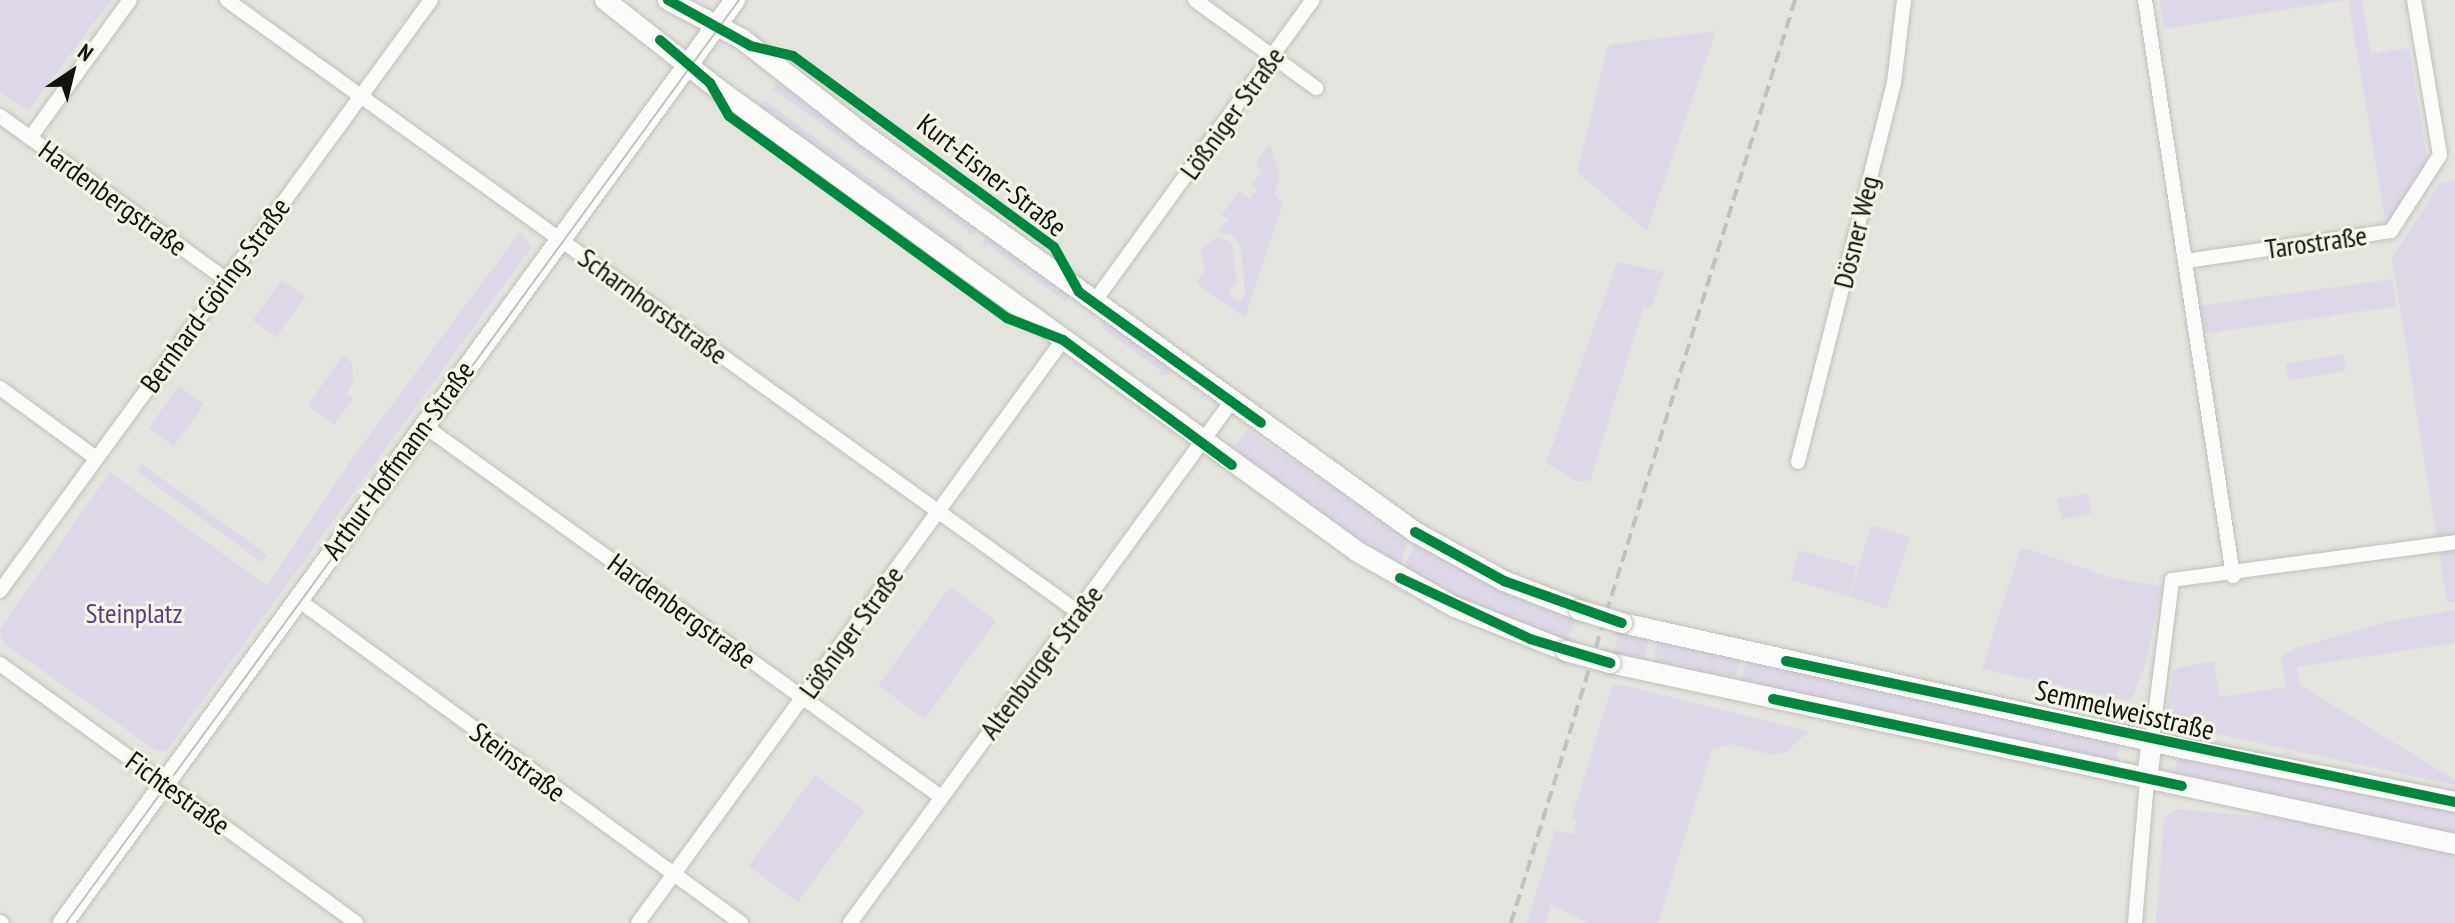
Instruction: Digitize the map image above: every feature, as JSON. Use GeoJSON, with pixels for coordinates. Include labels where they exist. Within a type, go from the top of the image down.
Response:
{"type":"FeatureCollection","features":[{"type":"Feature","properties":{"kind":"main road"},"geometry":{"type":"LineString","coordinates":[[605,0],[1201,442],[1400,578],[1485,620],[1566,651],[1610,663],[2455,844]]}},
{"type":"Feature","properties":{"kind":"main road","name":"Kurt-Eisner-Straße"},"geometry":{"type":"LineString","coordinates":[[668,0],[742,39],[863,134],[1231,402],[1437,545],[1504,581],[1579,610]]}},
{"type":"Feature","properties":{"kind":"main road","name":"Arthur-Hoffmann-Straße"},"geometry":{"type":"LineString","coordinates":[[63,923],[735,0]]}},
{"type":"Feature","properties":{"kind":"main road","name":"Semmelweisstraße"},"geometry":{"type":"LineString","coordinates":[[1579,610],[1622,623],[2455,802]]}},
{"type":"Feature","properties":{"kind":"main road"},"geometry":{"type":"LineString","coordinates":[[2147,779],[2152,739]]}},
{"type":"Feature","properties":{"kind":"street"},"geometry":{"type":"LineString","coordinates":[[30,138],[130,0]]}},
{"type":"Feature","properties":{"kind":"street","name":"Scharnhorststraße"},"geometry":{"type":"LineString","coordinates":[[227,0],[1078,612]]}},
{"type":"Feature","properties":{"kind":"street","name":"Bernhard-Göring-Straße"},"geometry":{"type":"LineString","coordinates":[[0,591],[431,0]]}},
{"type":"Feature","properties":{"kind":"street"},"geometry":{"type":"LineString","coordinates":[[1195,0],[1316,88]]}},
{"type":"Feature","properties":{"kind":"street","name":"Lößniger Straße"},"geometry":{"type":"LineString","coordinates":[[1094,302],[1313,0]]}},
{"type":"Feature","properties":{"kind":"street","name":"Dösner Weg"},"geometry":{"type":"LineString","coordinates":[[1798,462],[1894,83],[1904,0]]}},
{"type":"Feature","properties":{"kind":"street"},"geometry":{"type":"LineString","coordinates":[[2145,0],[2233,576]]}},
{"type":"Feature","properties":{"kind":"street","name":"Tarostraße"},"geometry":{"type":"LineString","coordinates":[[2186,261],[2391,231],[2440,155],[2414,0]]}},
{"type":"Feature","properties":{"kind":"street","name":"Hardenbergstraße"},"geometry":{"type":"LineString","coordinates":[[0,116],[225,279]]}},
{"type":"Feature","properties":{"kind":"street","name":"Lößniger Straße"},"geometry":{"type":"LineString","coordinates":[[638,923],[1063,340]]}},
{"type":"Feature","properties":{"kind":"street"},"geometry":{"type":"LineString","coordinates":[[0,388],[96,458]]}},
{"type":"Feature","properties":{"kind":"street","name":"Altenburger Straße"},"geometry":{"type":"LineString","coordinates":[[850,923],[1231,402]]}},
{"type":"Feature","properties":{"kind":"street","name":"Hardenbergstraße"},"geometry":{"type":"LineString","coordinates":[[423,425],[941,797]]}},
{"type":"Feature","properties":{"kind":"street","name":"Semmelweisstraße"},"geometry":{"type":"LineString","coordinates":[[2152,739],[2172,580],[2233,576],[2455,542]]}},
{"type":"Feature","properties":{"kind":"street","name":"Steinstraße"},"geometry":{"type":"LineString","coordinates":[[297,599],[741,923]]}},
{"type":"Feature","properties":{"kind":"street","name":"Fichtestraße"},"geometry":{"type":"LineString","coordinates":[[0,664],[356,923]]}},
{"type":"Feature","properties":{"kind":"street"},"geometry":{"type":"LineString","coordinates":[[2135,923],[2147,779]]}},
{"type":"Feature","properties":{"kind":"green space"},"geometry":{"type":"Polygon","coordinates":[[[0,0],[111,0],[28,111],[0,92],[0,0]]]}},
{"type":"Feature","properties":{"kind":"green space"},"geometry":{"type":"Polygon","coordinates":[[[2160,0],[2346,0],[2164,29],[2160,0]]]}},
{"type":"Feature","properties":{"kind":"green space"},"geometry":{"type":"Polygon","coordinates":[[[2348,0],[2362,0],[2371,54],[2409,48],[2428,163],[2386,226],[2348,0]]]}},
{"type":"Feature","properties":{"kind":"green space"},"geometry":{"type":"Polygon","coordinates":[[[1716,31],[1647,231],[1577,172],[1608,45],[1716,31]]]}},
{"type":"Feature","properties":{"kind":"green space"},"geometry":{"type":"Polygon","coordinates":[[[775,84],[783,85],[973,223],[976,233],[968,236],[969,231],[777,92],[772,94],[775,84]]]}},
{"type":"Feature","properties":{"kind":"green space"},"geometry":{"type":"Polygon","coordinates":[[[766,101],[960,245],[963,241],[962,254],[757,106],[766,101]]]}},
{"type":"Feature","properties":{"kind":"green space"},"geometry":{"type":"Polygon","coordinates":[[[1270,144],[1280,176],[1274,195],[1283,202],[1245,318],[1196,283],[1205,269],[1200,250],[1218,237],[1232,243],[1237,281],[1228,294],[1241,302],[1245,293],[1241,247],[1232,235],[1217,232],[1230,218],[1221,216],[1239,191],[1250,199],[1257,189],[1252,185],[1262,171],[1255,163],[1270,144]]]}},
{"type":"Feature","properties":{"kind":"green space"},"geometry":{"type":"Polygon","coordinates":[[[2455,180],[2455,602],[2447,603],[2392,258],[2440,183],[2455,180]]]}},
{"type":"Feature","properties":{"kind":"green space","name":"Steinplatz"},"geometry":{"type":"Polygon","coordinates":[[[520,232],[532,247],[166,751],[157,751],[3,643],[0,629],[110,472],[267,586],[359,449],[520,232]]]}},
{"type":"Feature","properties":{"kind":"green space"},"geometry":{"type":"Polygon","coordinates":[[[990,235],[1072,294],[1066,302],[988,245],[985,249],[983,240],[990,235]]]}},
{"type":"Feature","properties":{"kind":"green space"},"geometry":{"type":"Polygon","coordinates":[[[1617,262],[1664,272],[1651,308],[1644,306],[1590,481],[1576,481],[1546,463],[1617,262]]]}},
{"type":"Feature","properties":{"kind":"green space"},"geometry":{"type":"Polygon","coordinates":[[[2392,279],[2396,307],[2205,334],[2201,306],[2392,279]]]}},
{"type":"Feature","properties":{"kind":"green space"},"geometry":{"type":"Polygon","coordinates":[[[282,280],[305,297],[276,337],[253,320],[282,280]]]}},
{"type":"Feature","properties":{"kind":"green space"},"geometry":{"type":"Polygon","coordinates":[[[1106,320],[1171,367],[1169,374],[1159,375],[1161,371],[1101,327],[1106,320]]]}},
{"type":"Feature","properties":{"kind":"green space"},"geometry":{"type":"Polygon","coordinates":[[[2343,354],[2346,371],[2289,381],[2286,364],[2343,354]]]}},
{"type":"Feature","properties":{"kind":"green space"},"geometry":{"type":"Polygon","coordinates":[[[343,355],[352,363],[353,382],[346,394],[353,399],[334,425],[308,405],[343,355]]]}},
{"type":"Feature","properties":{"kind":"green space"},"geometry":{"type":"Polygon","coordinates":[[[179,386],[204,404],[174,446],[148,428],[179,386]]]}},
{"type":"Feature","properties":{"kind":"green space"},"geometry":{"type":"Polygon","coordinates":[[[1247,430],[1409,537],[1399,570],[1229,453],[1247,430]]]}},
{"type":"Feature","properties":{"kind":"green space"},"geometry":{"type":"Polygon","coordinates":[[[142,464],[267,555],[262,562],[137,471],[142,464]]]}},
{"type":"Feature","properties":{"kind":"green space"},"geometry":{"type":"Polygon","coordinates":[[[2088,493],[2092,514],[2062,520],[2058,499],[2088,493]]]}},
{"type":"Feature","properties":{"kind":"green space"},"geometry":{"type":"Polygon","coordinates":[[[1872,525],[1910,537],[1887,609],[1849,596],[1872,525]]]}},
{"type":"Feature","properties":{"kind":"green space"},"geometry":{"type":"Polygon","coordinates":[[[1415,543],[1578,615],[1564,646],[1402,573],[1415,543]]]}},
{"type":"Feature","properties":{"kind":"green space"},"geometry":{"type":"Polygon","coordinates":[[[2021,547],[2112,578],[2162,586],[2146,662],[2131,701],[1982,669],[2021,547]]]}},
{"type":"Feature","properties":{"kind":"green space"},"geometry":{"type":"Polygon","coordinates":[[[1799,550],[1857,567],[1848,596],[1790,580],[1799,550]]]}},
{"type":"Feature","properties":{"kind":"green space"},"geometry":{"type":"Polygon","coordinates":[[[950,587],[996,621],[924,719],[878,686],[950,587]]]}},
{"type":"Feature","properties":{"kind":"green space"},"geometry":{"type":"Polygon","coordinates":[[[2455,610],[2455,643],[2297,667],[2300,685],[2455,780],[2455,785],[2174,725],[2167,713],[2173,669],[2214,661],[2220,697],[2286,687],[2281,657],[2296,648],[2386,622],[2455,610]]]}},
{"type":"Feature","properties":{"kind":"green space"},"geometry":{"type":"Polygon","coordinates":[[[1620,630],[1650,638],[1643,664],[1613,656],[1620,630]]]}},
{"type":"Feature","properties":{"kind":"green space"},"geometry":{"type":"Polygon","coordinates":[[[1658,640],[1740,659],[1734,684],[1652,665],[1658,640]]]}},
{"type":"Feature","properties":{"kind":"green space"},"geometry":{"type":"Polygon","coordinates":[[[1746,660],[2121,740],[2115,765],[1741,685],[1746,660]]]}},
{"type":"Feature","properties":{"kind":"green space"},"geometry":{"type":"Polygon","coordinates":[[[1613,683],[1809,731],[1786,752],[1772,755],[1730,744],[1712,750],[1658,923],[1589,923],[1551,904],[1546,923],[1527,923],[1555,830],[1573,835],[1577,819],[1572,817],[1613,683]]]}},
{"type":"Feature","properties":{"kind":"green space"},"geometry":{"type":"Polygon","coordinates":[[[2178,757],[2455,809],[2455,836],[2173,777],[2178,757]]]}},
{"type":"Feature","properties":{"kind":"green space"},"geometry":{"type":"Polygon","coordinates":[[[815,775],[864,811],[798,902],[749,866],[815,775]]]}},
{"type":"Feature","properties":{"kind":"green space"},"geometry":{"type":"Polygon","coordinates":[[[2176,809],[2285,819],[2455,853],[2455,923],[2156,923],[2164,818],[2176,809]]]}},
{"type":"Feature","properties":{"kind":"tram line"},"geometry":{"type":"LineString","coordinates":[[66,923],[739,0]]}},
{"type":"Feature","properties":{"kind":"railway"},"geometry":{"type":"LineString","coordinates":[[1511,923],[1795,0]]}},
{"type":"Feature","properties":{"kind":"cycle path"},"geometry":{"type":"LineString","coordinates":[[668,0],[751,46],[793,56],[1054,247],[1079,292],[1261,423]]}},
{"type":"Feature","properties":{"kind":"cycle path"},"geometry":{"type":"LineString","coordinates":[[660,40],[710,83],[729,116],[1007,318],[1063,340],[1232,465]]}},
{"type":"Feature","properties":{"kind":"cycle path"},"geometry":{"type":"LineString","coordinates":[[1415,532],[1504,581],[1622,623]]}},
{"type":"Feature","properties":{"kind":"cycle path"},"geometry":{"type":"LineString","coordinates":[[1400,578],[1530,639],[1610,663]]}},
{"type":"Feature","properties":{"kind":"cycle path"},"geometry":{"type":"LineString","coordinates":[[1786,661],[2455,802]]}},
{"type":"Feature","properties":{"kind":"cycle path"},"geometry":{"type":"LineString","coordinates":[[1773,699],[2182,786]]}}]}
